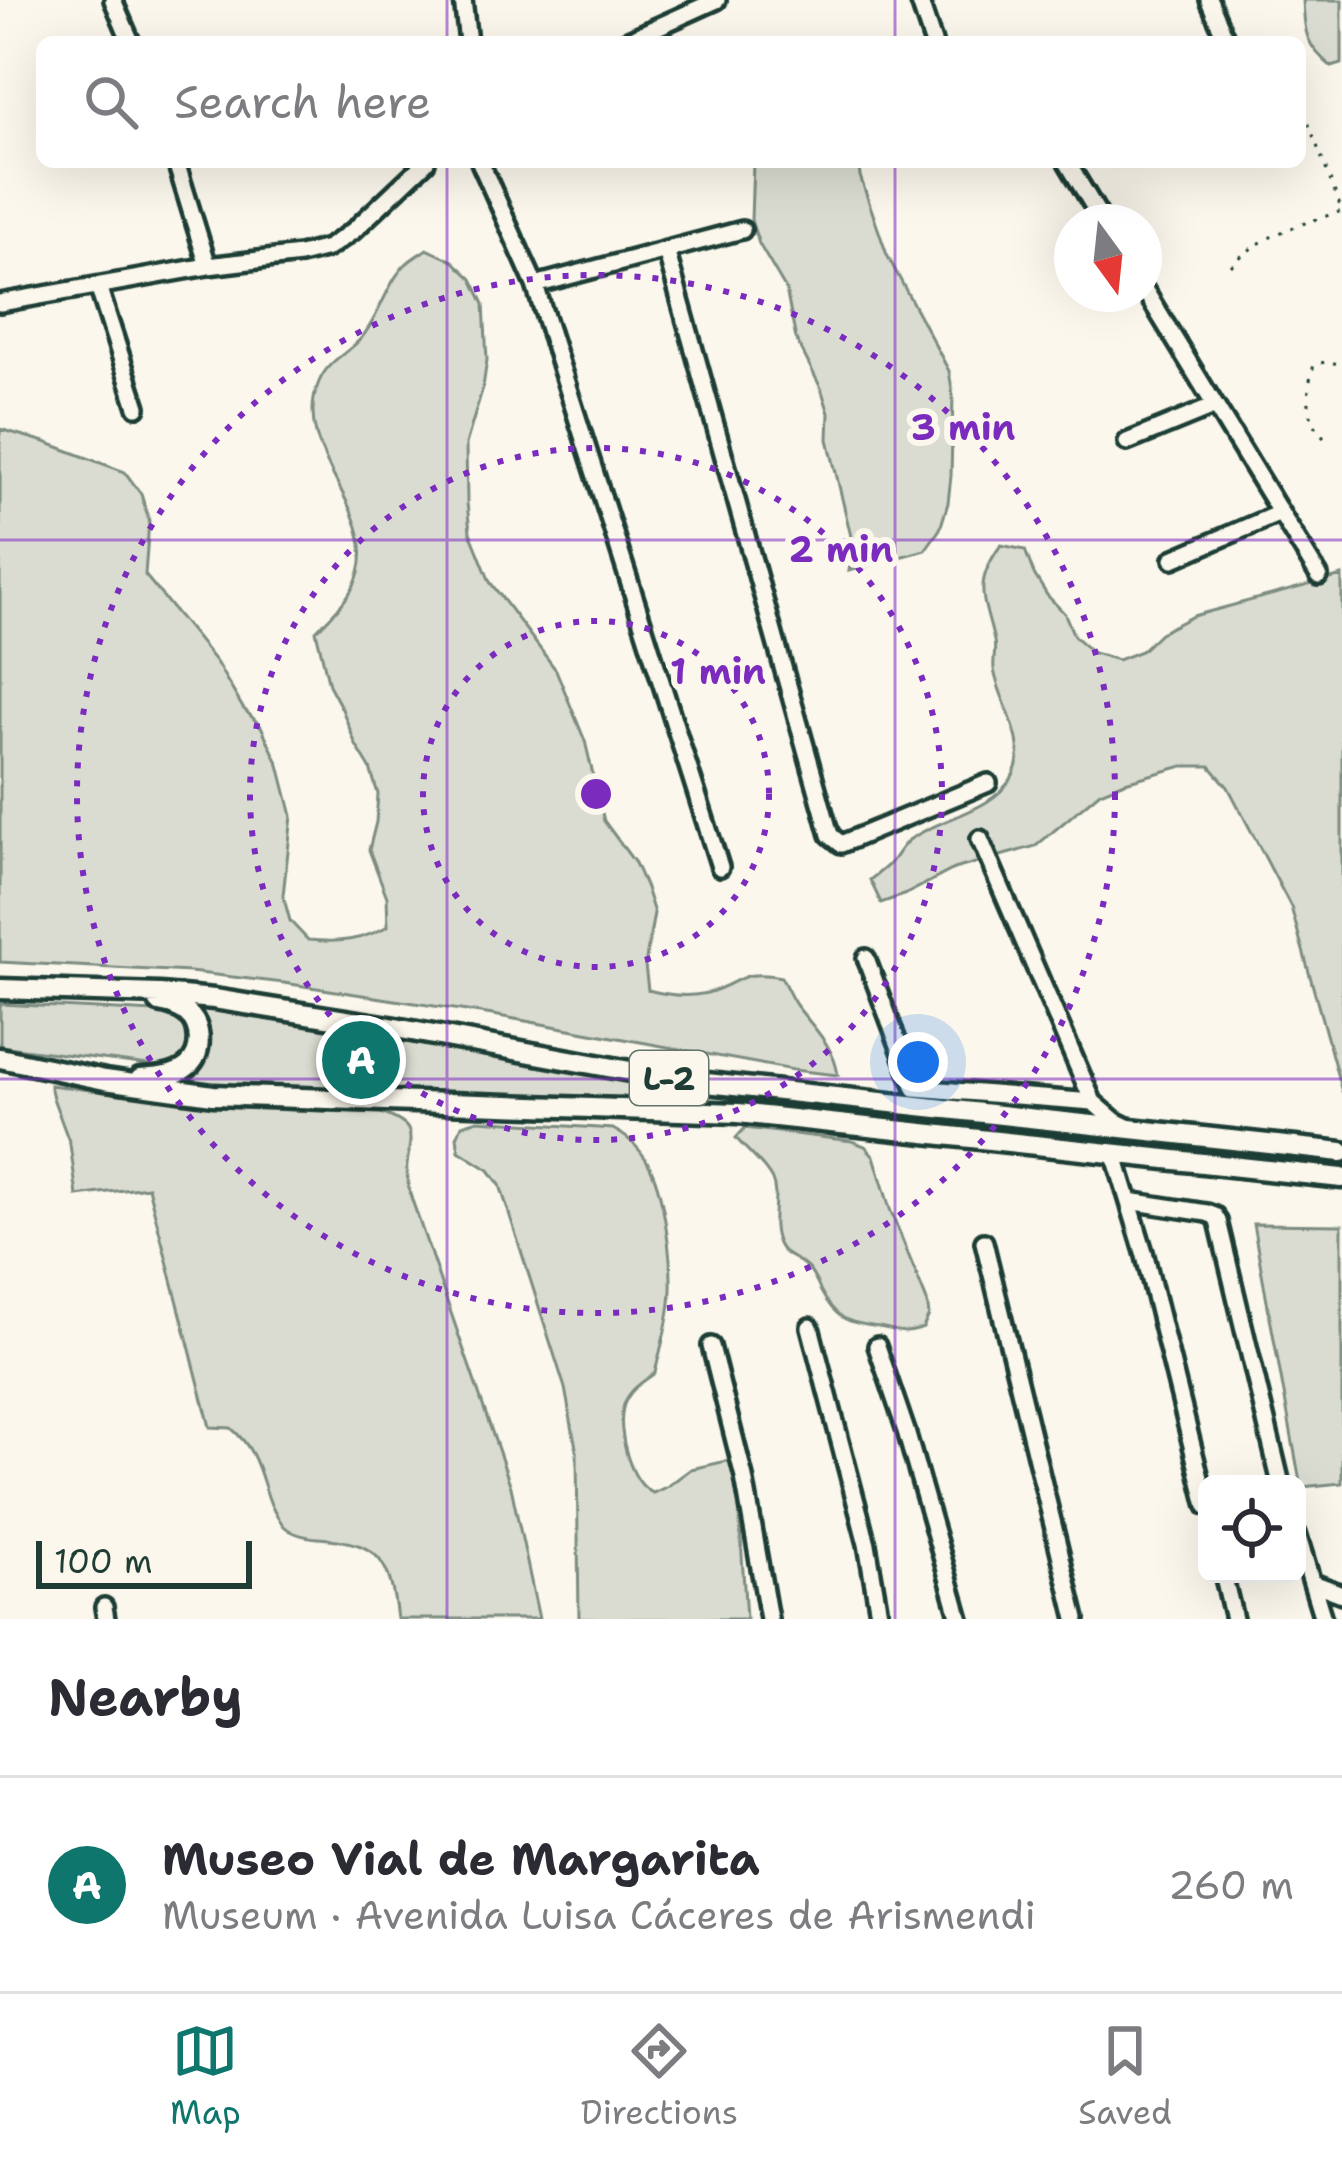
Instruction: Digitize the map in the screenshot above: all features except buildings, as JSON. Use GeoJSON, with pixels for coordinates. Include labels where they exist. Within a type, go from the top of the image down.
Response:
{"type":"FeatureCollection","features":[{"type":"Feature","properties":{"kind":"main road","name":"L-2"},"geometry":{"type":"LineString","coordinates":[[0,989],[178,996],[280,1008],[679,1080],[1342,1152]]}},
{"type":"Feature","properties":{"kind":"main road"},"geometry":{"type":"LineString","coordinates":[[105,1080],[175,1073],[188,1066],[199,1041],[193,1018],[183,1010],[107,992]]}},
{"type":"Feature","properties":{"kind":"main road","name":"L-2"},"geometry":{"type":"LineString","coordinates":[[0,1058],[105,1080],[213,1095],[738,1113],[1342,1178]]}},
{"type":"Feature","properties":{"kind":"street"},"geometry":{"type":"LineString","coordinates":[[113,0],[128,36]]}},
{"type":"Feature","properties":{"kind":"street"},"geometry":{"type":"LineString","coordinates":[[463,0],[467,36]]}},
{"type":"Feature","properties":{"kind":"street"},"geometry":{"type":"LineString","coordinates":[[637,36],[717,0]]}},
{"type":"Feature","properties":{"kind":"street"},"geometry":{"type":"LineString","coordinates":[[919,0],[931,36]]}},
{"type":"Feature","properties":{"kind":"street"},"geometry":{"type":"LineString","coordinates":[[1209,0],[1224,36]]}},
{"type":"Feature","properties":{"kind":"street"},"geometry":{"type":"LineString","coordinates":[[178,168],[208,266]]}},
{"type":"Feature","properties":{"kind":"street"},"geometry":{"type":"LineString","coordinates":[[0,303],[328,248],[353,231],[420,168]]}},
{"type":"Feature","properties":{"kind":"street"},"geometry":{"type":"LineString","coordinates":[[482,168],[535,285],[720,867]]}},
{"type":"Feature","properties":{"kind":"street"},"geometry":{"type":"LineString","coordinates":[[1071,168],[1092,204]]}},
{"type":"Feature","properties":{"kind":"street"},"geometry":{"type":"LineString","coordinates":[[535,285],[742,230]]}},
{"type":"Feature","properties":{"kind":"street"},"geometry":{"type":"LineString","coordinates":[[666,250],[830,835],[841,844],[988,783]]}},
{"type":"Feature","properties":{"kind":"street"},"geometry":{"type":"LineString","coordinates":[[98,286],[136,407]]}},
{"type":"Feature","properties":{"kind":"street"},"geometry":{"type":"LineString","coordinates":[[1158,312],[1319,576]]}},
{"type":"Feature","properties":{"kind":"street"},"geometry":{"type":"LineString","coordinates":[[1127,442],[1215,406]]}},
{"type":"Feature","properties":{"kind":"street"},"geometry":{"type":"LineString","coordinates":[[1173,559],[1280,513]]}},
{"type":"Feature","properties":{"kind":"street"},"geometry":{"type":"LineString","coordinates":[[980,839],[1093,1102],[1130,1129]]}},
{"type":"Feature","properties":{"kind":"street"},"geometry":{"type":"LineString","coordinates":[[866,958],[915,1088],[1093,1102]]}},
{"type":"Feature","properties":{"kind":"street"},"geometry":{"type":"LineString","coordinates":[[1114,1153],[1166,1333],[1200,1475]]}},
{"type":"Feature","properties":{"kind":"street"},"geometry":{"type":"LineString","coordinates":[[1129,1202],[1207,1213],[1218,1221],[1279,1475]]}},
{"type":"Feature","properties":{"kind":"street"},"geometry":{"type":"LineString","coordinates":[[984,1242],[1076,1619]]}},
{"type":"Feature","properties":{"kind":"street"},"geometry":{"type":"LineString","coordinates":[[811,1327],[867,1544],[880,1619]]}},
{"type":"Feature","properties":{"kind":"street"},"geometry":{"type":"LineString","coordinates":[[711,1346],[744,1477],[769,1619]]}},
{"type":"Feature","properties":{"kind":"street"},"geometry":{"type":"LineString","coordinates":[[877,1346],[960,1619]]}},
{"type":"Feature","properties":{"kind":"street"},"geometry":{"type":"LineString","coordinates":[[1306,1561],[1323,1619]]}},
{"type":"Feature","properties":{"kind":"street"},"geometry":{"type":"LineString","coordinates":[[1313,1582],[1342,1594]]}},
{"type":"Feature","properties":{"kind":"street"},"geometry":{"type":"LineString","coordinates":[[1225,1583],[1234,1619]]}},
{"type":"Feature","properties":{"kind":"path"},"geometry":{"type":"LineString","coordinates":[[1231,266],[1262,241],[1342,211],[1306,117]]}},
{"type":"Feature","properties":{"kind":"path"},"geometry":{"type":"LineString","coordinates":[[1324,436],[1313,425],[1307,384],[1314,364],[1342,364]]}},
{"type":"Feature","properties":{"kind":"shaded area"},"geometry":{"type":"Polygon","coordinates":[[[1303,0],[1342,0],[1342,64],[1332,67],[1311,45],[1303,0]]]}},
{"type":"Feature","properties":{"kind":"shaded area"},"geometry":{"type":"Polygon","coordinates":[[[753,168],[859,168],[887,255],[949,371],[953,396],[948,503],[940,529],[925,550],[849,571],[853,545],[828,439],[829,413],[796,339],[786,290],[751,220],[753,168]]]}},
{"type":"Feature","properties":{"kind":"shaded area"},"geometry":{"type":"Polygon","coordinates":[[[427,249],[453,261],[472,279],[484,304],[487,360],[466,444],[470,532],[490,582],[556,670],[585,741],[604,821],[635,863],[646,888],[654,913],[645,965],[648,990],[692,995],[748,976],[781,977],[827,1046],[838,1075],[284,983],[190,972],[0,962],[0,429],[125,472],[141,494],[149,521],[145,575],[216,662],[243,708],[261,726],[279,765],[292,816],[283,895],[290,921],[308,940],[319,941],[359,938],[388,926],[387,897],[369,850],[378,794],[329,685],[316,631],[352,589],[361,562],[360,537],[316,435],[313,409],[323,374],[363,336],[405,265],[427,249]]]}},
{"type":"Feature","properties":{"kind":"shaded area"},"geometry":{"type":"Polygon","coordinates":[[[1001,545],[1025,550],[1034,574],[1065,614],[1074,636],[1093,653],[1118,660],[1141,651],[1160,633],[1193,616],[1342,576],[1342,1092],[1291,907],[1228,787],[1210,766],[1183,766],[1100,792],[1036,846],[954,869],[881,903],[870,880],[907,842],[992,798],[1012,777],[1017,764],[1016,737],[994,669],[994,641],[983,592],[986,571],[1001,545]]]}},
{"type":"Feature","properties":{"kind":"shaded area"},"geometry":{"type":"Polygon","coordinates":[[[0,1004],[175,1013],[187,1029],[189,1047],[183,1060],[164,1067],[0,1046],[0,1004]]]}},
{"type":"Feature","properties":{"kind":"shaded area"},"geometry":{"type":"Polygon","coordinates":[[[202,1007],[741,1097],[740,1104],[196,1084],[191,1079],[207,1045],[202,1007]]]}},
{"type":"Feature","properties":{"kind":"shaded area"},"geometry":{"type":"Polygon","coordinates":[[[50,1085],[234,1108],[381,1113],[406,1126],[410,1194],[511,1487],[539,1619],[397,1619],[390,1582],[378,1558],[356,1544],[300,1535],[284,1526],[243,1440],[231,1428],[210,1427],[148,1187],[77,1196],[70,1144],[50,1085]]]}},
{"type":"Feature","properties":{"kind":"shaded area"},"geometry":{"type":"Polygon","coordinates":[[[478,1120],[613,1129],[648,1162],[666,1228],[670,1300],[655,1373],[631,1392],[623,1408],[624,1443],[638,1479],[653,1493],[691,1469],[731,1460],[746,1619],[579,1619],[577,1453],[565,1388],[500,1185],[489,1170],[459,1151],[462,1125],[478,1120]]]}},
{"type":"Feature","properties":{"kind":"shaded area"},"geometry":{"type":"Polygon","coordinates":[[[745,1128],[852,1141],[874,1156],[927,1301],[929,1315],[923,1328],[905,1332],[859,1324],[832,1308],[811,1272],[778,1244],[774,1187],[765,1169],[736,1138],[745,1128]]]}},
{"type":"Feature","properties":{"kind":"shaded area"},"geometry":{"type":"Polygon","coordinates":[[[1253,1224],[1342,1225],[1342,1483],[1306,1487],[1306,1475],[1299,1475],[1253,1224]]]}},
{"type":"Feature","properties":{"kind":"place","name":"Museo Vial de Margarita"},"geometry":{"type":"Point","coordinates":[361,1060]}}]}
